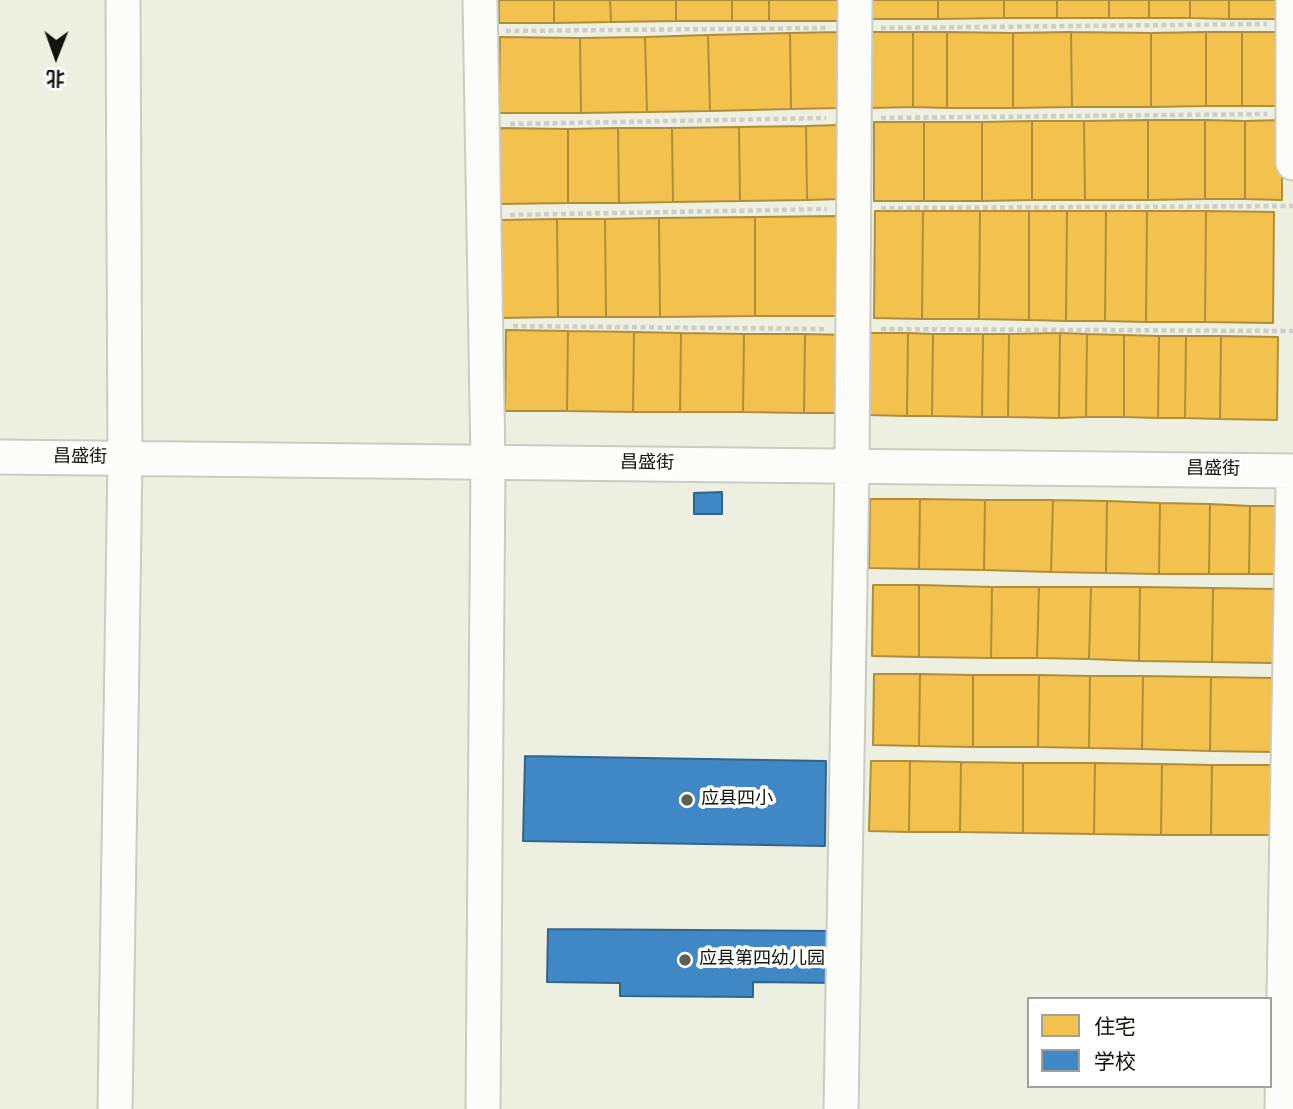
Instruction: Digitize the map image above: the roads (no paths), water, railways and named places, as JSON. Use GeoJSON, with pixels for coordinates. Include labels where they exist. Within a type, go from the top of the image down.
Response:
{"type":"FeatureCollection","features":[{"type":"Feature","properties":{"kind":"street"},"geometry":{"type":"LineString","coordinates":[[115,1109],[125,458],[123,0]]}},
{"type":"Feature","properties":{"kind":"street"},"geometry":{"type":"LineString","coordinates":[[1293,0],[1293,163]]}},
{"type":"Feature","properties":{"kind":"street"},"geometry":{"type":"LineString","coordinates":[[841,1109],[852,466],[855,14]]}},
{"type":"Feature","properties":{"kind":"street"},"geometry":{"type":"LineString","coordinates":[[481,16],[488,462],[483,1109]]}},
{"type":"Feature","properties":{"kind":"street","name":"昌盛街"},"geometry":{"type":"LineString","coordinates":[[0,457],[1293,471]]}},
{"type":"Feature","properties":{"kind":"street"},"geometry":{"type":"LineString","coordinates":[[1282,1109],[1293,486]]}},
{"type":"Feature","properties":{"kind":"place","name":"应县四小"},"geometry":{"type":"Point","coordinates":[687,800]}},
{"type":"Feature","properties":{"kind":"place","name":"应县第四幼儿园"},"geometry":{"type":"Point","coordinates":[685,960]}}]}
